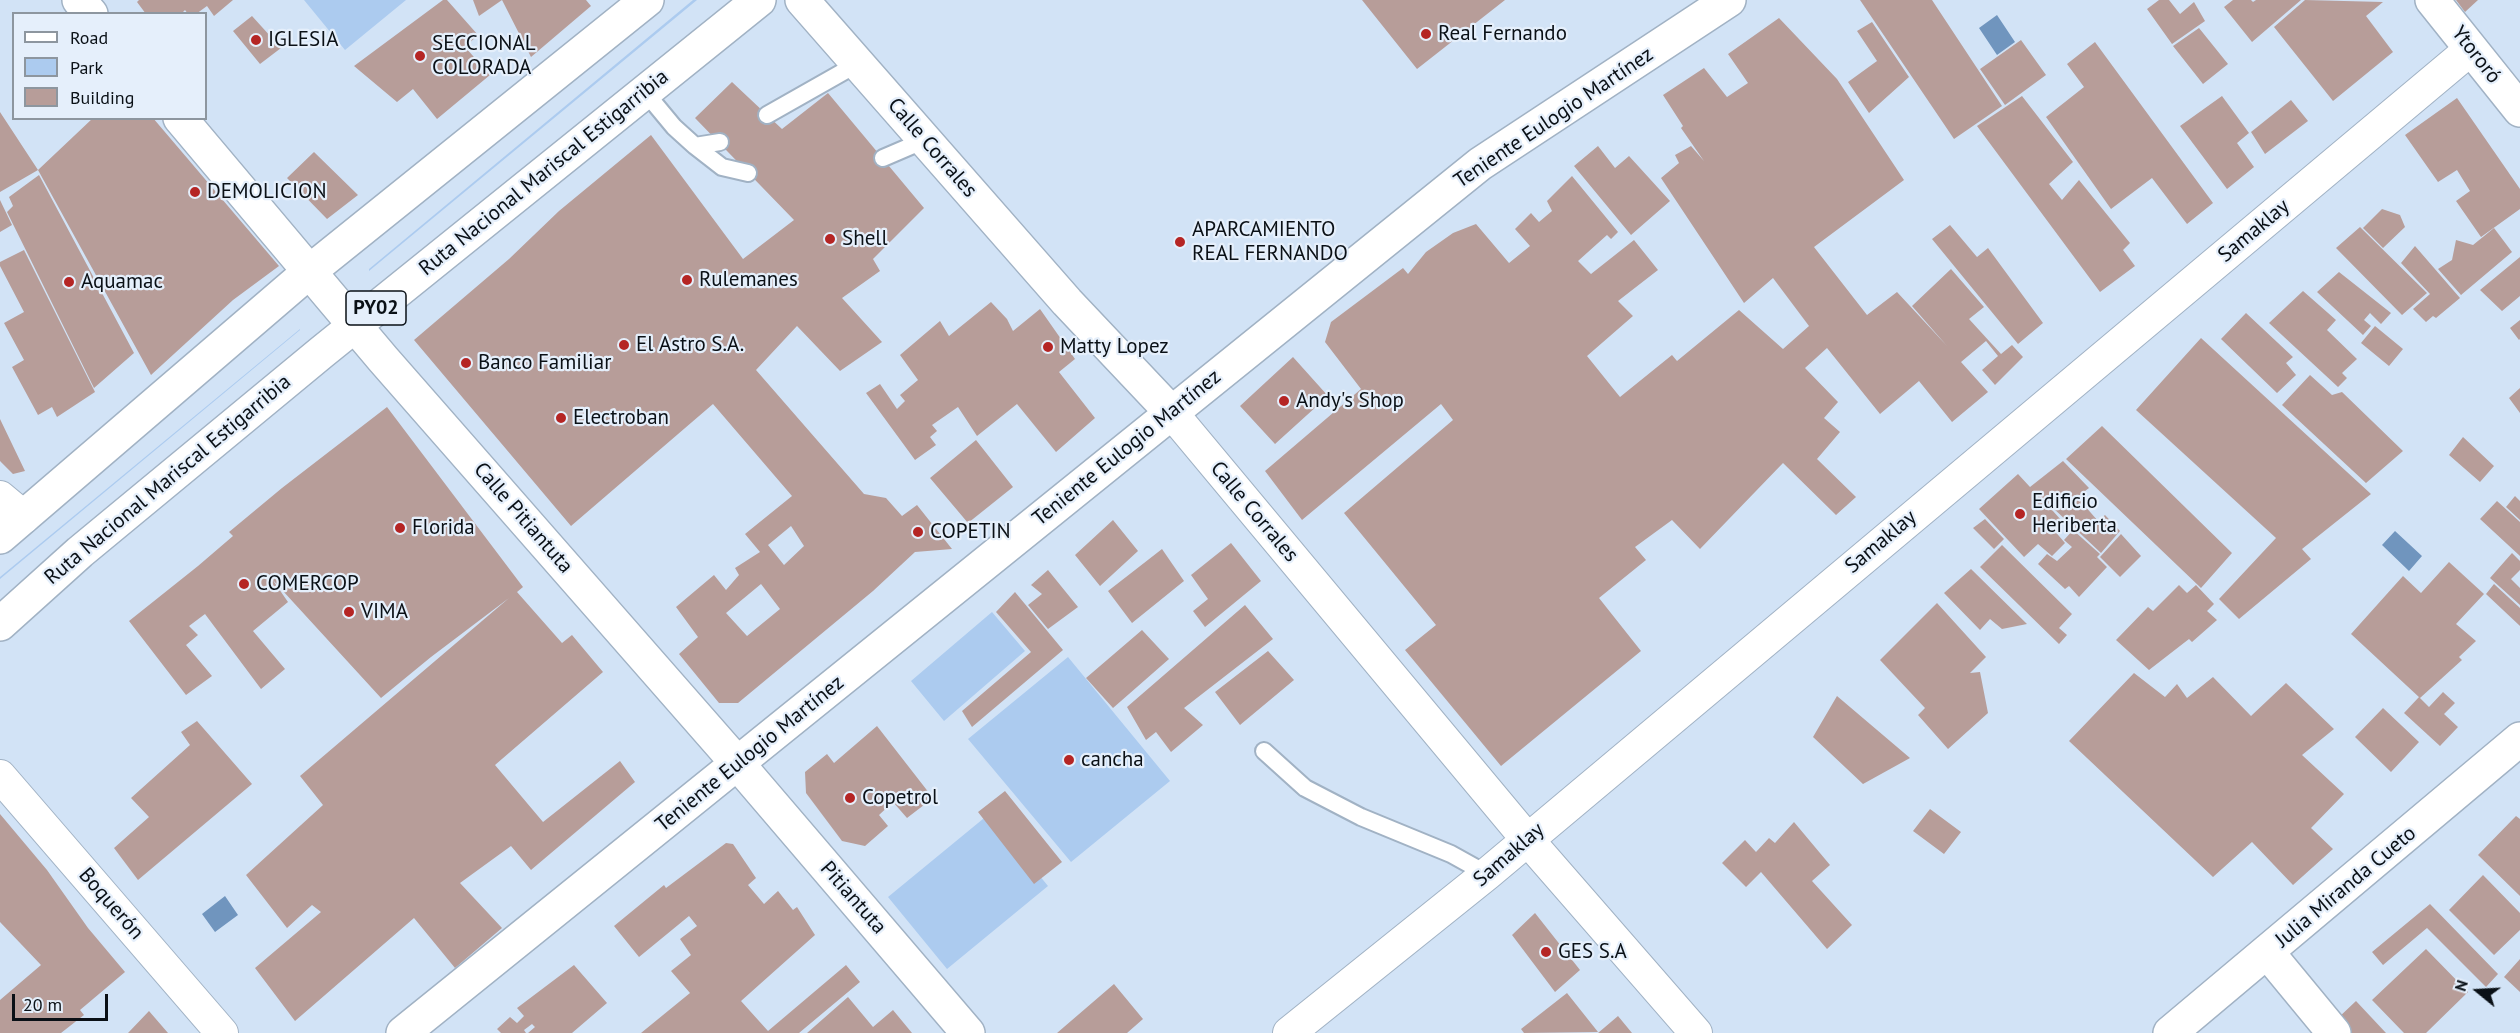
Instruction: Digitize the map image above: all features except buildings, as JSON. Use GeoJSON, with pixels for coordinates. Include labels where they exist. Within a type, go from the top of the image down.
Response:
{"type":"FeatureCollection","features":[{"type":"Feature","properties":{"kind":"main road"},"geometry":{"type":"LineString","coordinates":[[80,0],[89,12]]}},
{"type":"Feature","properties":{"kind":"main road"},"geometry":{"type":"LineString","coordinates":[[8,517],[647,0]]}},
{"type":"Feature","properties":{"kind":"main road","name":"Ruta Nacional Mariscal Estigarribia"},"geometry":{"type":"LineString","coordinates":[[0,624],[80,552],[355,325],[759,0]]}},
{"type":"Feature","properties":{"kind":"main road","name":"Calle Corrales"},"geometry":{"type":"LineString","coordinates":[[802,0],[1067,302],[1171,412]]}},
{"type":"Feature","properties":{"kind":"main road","name":"Teniente Eulogio Martínez"},"geometry":{"type":"LineString","coordinates":[[403,1033],[1490,156],[1730,0]]}},
{"type":"Feature","properties":{"kind":"main road","name":"Ytororó"},"geometry":{"type":"LineString","coordinates":[[2432,0],[2520,110]]}},
{"type":"Feature","properties":{"kind":"main road","name":"Calle Pitiantuta"},"geometry":{"type":"LineString","coordinates":[[182,120],[355,325],[738,764]]}},
{"type":"Feature","properties":{"kind":"main road","name":"Julia Miranda Cueto"},"geometry":{"type":"LineString","coordinates":[[2170,1033],[2520,739]]}},
{"type":"Feature","properties":{"kind":"main road","name":"Pitiantuta"},"geometry":{"type":"LineString","coordinates":[[738,764],[968,1033]]}},
{"type":"Feature","properties":{"kind":"main road"},"geometry":{"type":"LineString","coordinates":[[2268,953],[2334,1033]]}},
{"type":"Feature","properties":{"kind":"street","name":"Samaklay"},"geometry":{"type":"LineString","coordinates":[[1289,1033],[1487,874],[2471,49]]}},
{"type":"Feature","properties":{"kind":"street","name":"Calle Corrales"},"geometry":{"type":"LineString","coordinates":[[1171,412],[1527,839],[1696,1033]]}},
{"type":"Feature","properties":{"kind":"street","name":"Boquerón"},"geometry":{"type":"LineString","coordinates":[[0,776],[222,1033]]}},
{"type":"Feature","properties":{"kind":"lane"},"geometry":{"type":"LineString","coordinates":[[767,115],[857,64]]}},
{"type":"Feature","properties":{"kind":"lane"},"geometry":{"type":"LineString","coordinates":[[645,92],[674,127],[695,146],[722,167],[748,173]]}},
{"type":"Feature","properties":{"kind":"lane"},"geometry":{"type":"LineString","coordinates":[[883,158],[925,140]]}},
{"type":"Feature","properties":{"kind":"lane"},"geometry":{"type":"LineString","coordinates":[[695,146],[720,142]]}},
{"type":"Feature","properties":{"kind":"lane"},"geometry":{"type":"LineString","coordinates":[[1264,751],[1305,788],[1361,817],[1451,854],[1487,874]]}},
{"type":"Feature","properties":{"kind":"green space"},"geometry":{"type":"Polygon","coordinates":[[[304,0],[406,0],[345,50],[304,0]]]}},
{"type":"Feature","properties":{"kind":"green space"},"geometry":{"type":"Polygon","coordinates":[[[693,0],[697,0],[369,271],[369,269],[693,0]]]}},
{"type":"Feature","properties":{"kind":"green space"},"geometry":{"type":"Polygon","coordinates":[[[300,330],[0,579],[0,577],[300,330]]]}},
{"type":"Feature","properties":{"kind":"green space"},"geometry":{"type":"Polygon","coordinates":[[[992,612],[1025,651],[944,721],[911,681],[992,612]]]}},
{"type":"Feature","properties":{"kind":"green space","name":"cancha"},"geometry":{"type":"Polygon","coordinates":[[[1068,657],[1170,781],[1071,862],[968,739],[1068,657]]]}},
{"type":"Feature","properties":{"kind":"green space"},"geometry":{"type":"Polygon","coordinates":[[[989,814],[1048,886],[947,969],[888,897],[989,814]]]}},
{"type":"Feature","properties":{"kind":"shaded area"},"geometry":{"type":"Polygon","coordinates":[[[1997,15],[2015,42],[1997,55],[1979,28],[1997,15]]]}},
{"type":"Feature","properties":{"kind":"shaded area"},"geometry":{"type":"Polygon","coordinates":[[[2395,531],[2422,556],[2409,571],[2382,545],[2395,531]]]}},
{"type":"Feature","properties":{"kind":"shaded area"},"geometry":{"type":"Polygon","coordinates":[[[225,896],[238,915],[215,932],[202,914],[225,896]]]}},
{"type":"Feature","properties":{"kind":"place","name":"Real Fernando"},"geometry":{"type":"Point","coordinates":[1426,34]}},
{"type":"Feature","properties":{"kind":"place","name":"IGLESIA"},"geometry":{"type":"Point","coordinates":[256,40]}},
{"type":"Feature","properties":{"kind":"place","name":"SECCIONAL COLORADA"},"geometry":{"type":"Point","coordinates":[420,56]}},
{"type":"Feature","properties":{"kind":"place","name":"DEMOLICION"},"geometry":{"type":"Point","coordinates":[195,192]}},
{"type":"Feature","properties":{"kind":"place","name":"Shell"},"geometry":{"type":"Point","coordinates":[830,239]}},
{"type":"Feature","properties":{"kind":"place","name":"APARCAMIENTO REAL FERNANDO"},"geometry":{"type":"Point","coordinates":[1180,242]}},
{"type":"Feature","properties":{"kind":"place","name":"Rulemanes"},"geometry":{"type":"Point","coordinates":[687,280]}},
{"type":"Feature","properties":{"kind":"place","name":"Aquamac"},"geometry":{"type":"Point","coordinates":[69,282]}},
{"type":"Feature","properties":{"kind":"place","name":"El Astro S.A."},"geometry":{"type":"Point","coordinates":[624,345]}},
{"type":"Feature","properties":{"kind":"place","name":"Matty Lopez"},"geometry":{"type":"Point","coordinates":[1048,347]}},
{"type":"Feature","properties":{"kind":"place","name":"Banco Familiar"},"geometry":{"type":"Point","coordinates":[466,363]}},
{"type":"Feature","properties":{"kind":"place","name":"Andy's Shop"},"geometry":{"type":"Point","coordinates":[1284,401]}},
{"type":"Feature","properties":{"kind":"place","name":"Electroban"},"geometry":{"type":"Point","coordinates":[561,418]}},
{"type":"Feature","properties":{"kind":"place","name":"Edificio Heriberta"},"geometry":{"type":"Point","coordinates":[2020,514]}},
{"type":"Feature","properties":{"kind":"place","name":"Florida"},"geometry":{"type":"Point","coordinates":[400,528]}},
{"type":"Feature","properties":{"kind":"place","name":"COPETIN"},"geometry":{"type":"Point","coordinates":[918,532]}},
{"type":"Feature","properties":{"kind":"place","name":"COMERCOP"},"geometry":{"type":"Point","coordinates":[244,584]}},
{"type":"Feature","properties":{"kind":"place","name":"VIMA"},"geometry":{"type":"Point","coordinates":[349,612]}},
{"type":"Feature","properties":{"kind":"place","name":"cancha"},"geometry":{"type":"Point","coordinates":[1069,760]}},
{"type":"Feature","properties":{"kind":"place","name":"Copetrol"},"geometry":{"type":"Point","coordinates":[850,798]}},
{"type":"Feature","properties":{"kind":"place","name":"GES S.A"},"geometry":{"type":"Point","coordinates":[1546,952]}}]}
